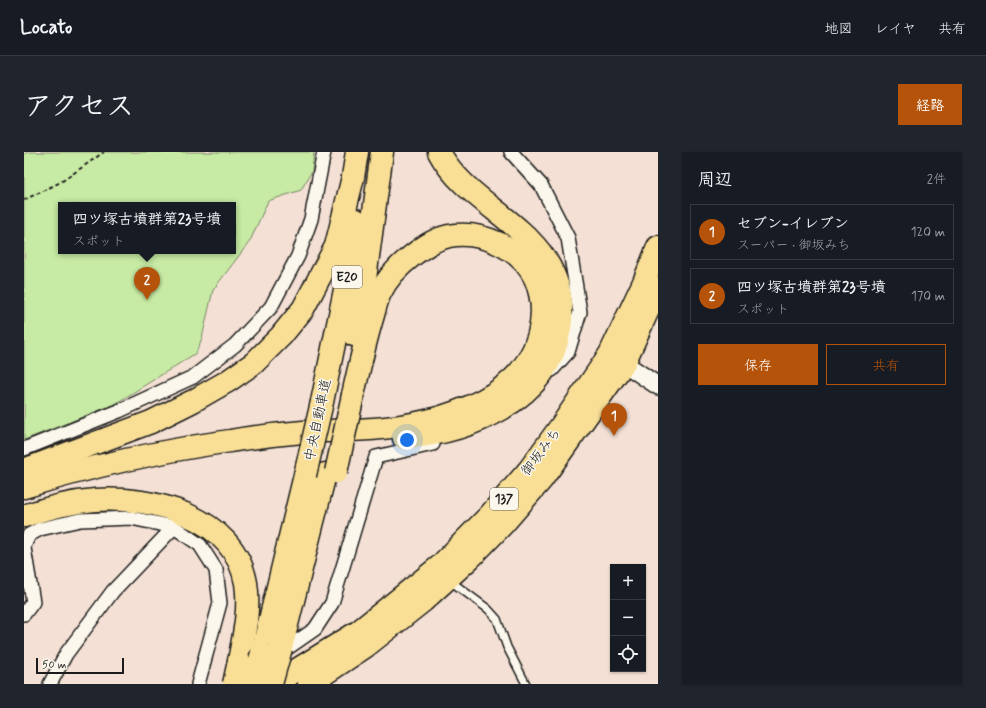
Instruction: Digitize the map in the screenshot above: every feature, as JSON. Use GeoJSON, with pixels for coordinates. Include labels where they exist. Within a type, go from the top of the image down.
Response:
{"type":"FeatureCollection","features":[{"type":"Feature","properties":{"kind":"highway"},"geometry":{"type":"LineString","coordinates":[[24,470],[151,422],[199,398],[228,381],[254,362],[281,336],[303,309],[336,246],[353,177],[356,152]]}},
{"type":"Feature","properties":{"kind":"highway","name":"中央自動車道"},"geometry":{"type":"LineString","coordinates":[[339,399],[346,285],[366,152]]}},
{"type":"Feature","properties":{"kind":"highway","name":"中央自動車道"},"geometry":{"type":"LineString","coordinates":[[253,684],[271,650],[303,562],[364,286],[382,152]]}},
{"type":"Feature","properties":{"kind":"highway"},"geometry":{"type":"LineString","coordinates":[[24,500],[107,475],[173,462],[238,452],[424,436],[474,423],[511,404],[527,390],[542,372],[554,353],[562,314],[560,292],[554,275],[532,242],[462,181],[442,159],[438,152]]}},
{"type":"Feature","properties":{"kind":"highway"},"geometry":{"type":"LineString","coordinates":[[24,487],[120,460],[172,450],[302,432],[400,426],[462,411],[497,392],[516,377],[534,352],[540,330],[542,301],[534,276],[519,256],[500,244],[478,237],[451,236],[429,243],[399,266],[380,292],[363,345],[339,399],[322,474]]}},
{"type":"Feature","properties":{"kind":"highway","name":"御坂みち"},"geometry":{"type":"LineString","coordinates":[[273,684],[358,632],[440,566],[490,515],[529,470],[561,426],[617,358],[658,247]]}},
{"type":"Feature","properties":{"kind":"highway","name":"御坂みち"},"geometry":{"type":"LineString","coordinates":[[309,684],[366,646],[423,601],[503,524],[542,479],[617,358],[658,288]]}},
{"type":"Feature","properties":{"kind":"highway","name":"中央自動車道"},"geometry":{"type":"LineString","coordinates":[[273,684],[271,650],[322,474]]}},
{"type":"Feature","properties":{"kind":"highway"},"geometry":{"type":"LineString","coordinates":[[24,516],[67,504],[96,500],[122,501],[164,506],[184,513],[217,532],[229,545],[240,565],[246,582],[248,602],[246,621],[234,684]]}},
{"type":"Feature","properties":{"kind":"street"},"geometry":{"type":"LineString","coordinates":[[24,449],[119,411],[193,377],[235,345],[270,307],[298,256],[311,219],[324,152]]}},
{"type":"Feature","properties":{"kind":"street"},"geometry":{"type":"LineString","coordinates":[[234,684],[315,629],[332,603],[376,457],[446,441],[492,423],[534,394],[568,352],[580,312],[568,238],[541,185],[511,152]]}},
{"type":"Feature","properties":{"kind":"street"},"geometry":{"type":"LineString","coordinates":[[617,358],[658,386]]}},
{"type":"Feature","properties":{"kind":"street"},"geometry":{"type":"LineString","coordinates":[[24,614],[33,602],[24,547],[29,535],[40,529],[80,520],[131,518],[174,527],[200,545],[216,570],[220,603],[198,684]]}},
{"type":"Feature","properties":{"kind":"street"},"geometry":{"type":"LineString","coordinates":[[50,684],[66,654],[113,591],[174,527]]}},
{"type":"Feature","properties":{"kind":"lane"},"geometry":{"type":"LineString","coordinates":[[447,579],[488,609],[497,619],[507,647],[526,684]]}},
{"type":"Feature","properties":{"kind":"path"},"geometry":{"type":"LineString","coordinates":[[24,200],[61,182],[104,152]]}},
{"type":"Feature","properties":{"kind":"green space"},"geometry":{"type":"Polygon","coordinates":[[[28,152],[314,152],[312,171],[301,190],[268,201],[250,241],[213,290],[202,338],[196,353],[115,404],[24,440],[24,154],[28,152]]]}},
{"type":"Feature","properties":{"kind":"place","name":"四ツ塚古墳群第23号墳"},"geometry":{"type":"Point","coordinates":[147,300]}},
{"type":"Feature","properties":{"kind":"place","name":"セブン-イレブン"},"geometry":{"type":"Point","coordinates":[614,436]}}]}
